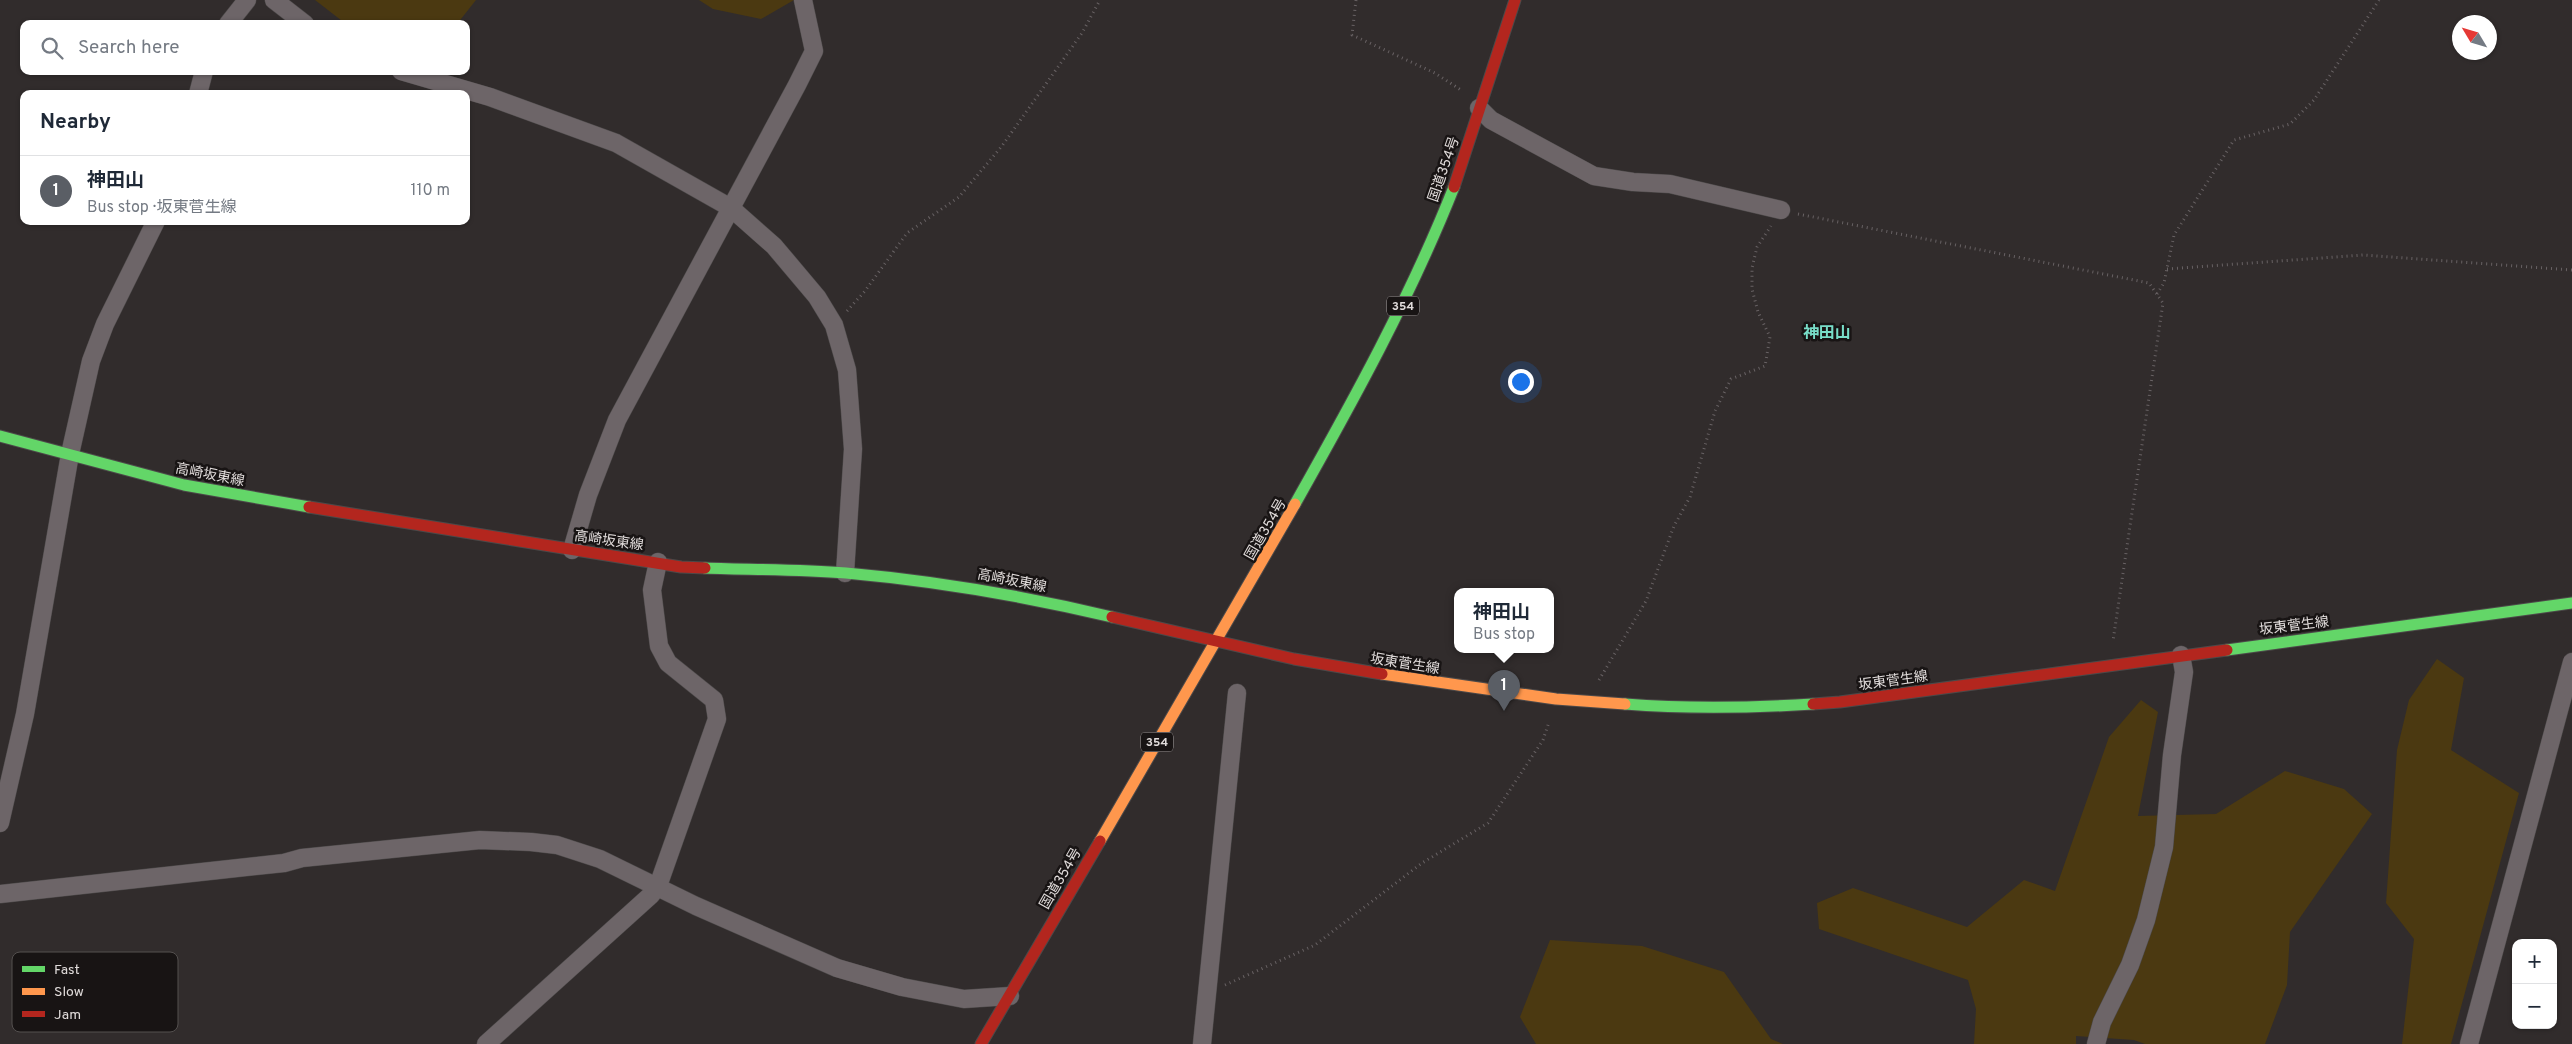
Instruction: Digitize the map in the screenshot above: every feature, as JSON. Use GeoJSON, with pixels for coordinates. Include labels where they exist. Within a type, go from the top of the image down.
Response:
{"type":"FeatureCollection","features":[{"type":"Feature","properties":{"kind":"main road","name":"国道354号"},"geometry":{"type":"LineString","coordinates":[[981,1044],[1333,441],[1413,288],[1451,192],[1515,0]]}},
{"type":"Feature","properties":{"kind":"main road","name":"高崎坂東線"},"geometry":{"type":"LineString","coordinates":[[0,436],[184,485],[572,550],[682,567],[845,573],[968,587],[1041,600],[1218,640]]}},
{"type":"Feature","properties":{"kind":"main road","name":"坂東菅生線"},"geometry":{"type":"LineString","coordinates":[[1218,640],[1294,658],[1413,680],[1556,700],[1670,708],[1746,708],[1840,702],[2109,668],[2181,655],[2572,603]]}},
{"type":"Feature","properties":{"kind":"street"},"geometry":{"type":"LineString","coordinates":[[231,20],[247,0]]}},
{"type":"Feature","properties":{"kind":"street"},"geometry":{"type":"LineString","coordinates":[[274,0],[300,20]]}},
{"type":"Feature","properties":{"kind":"street"},"geometry":{"type":"LineString","coordinates":[[572,550],[588,495],[617,420],[814,50],[803,0]]}},
{"type":"Feature","properties":{"kind":"street"},"geometry":{"type":"LineString","coordinates":[[199,90],[203,75]]}},
{"type":"Feature","properties":{"kind":"street"},"geometry":{"type":"LineString","coordinates":[[415,75],[466,90]]}},
{"type":"Feature","properties":{"kind":"street"},"geometry":{"type":"LineString","coordinates":[[470,91],[616,143],[731,208],[774,246],[817,298],[834,325],[847,370],[853,449],[845,573]]}},
{"type":"Feature","properties":{"kind":"street"},"geometry":{"type":"LineString","coordinates":[[1479,108],[1491,120],[1594,176],[1633,182],[1670,184],[1781,210]]}},
{"type":"Feature","properties":{"kind":"street"},"geometry":{"type":"LineString","coordinates":[[0,823],[25,714],[70,454],[91,361],[105,324],[154,225]]}},
{"type":"Feature","properties":{"kind":"street"},"geometry":{"type":"LineString","coordinates":[[486,1044],[658,886],[717,718],[714,700],[668,663],[659,646],[652,590],[658,562]]}},
{"type":"Feature","properties":{"kind":"street"},"geometry":{"type":"LineString","coordinates":[[2096,1044],[2102,1022],[2130,965],[2143,929],[2164,847],[2172,755],[2184,672],[2181,655]]}},
{"type":"Feature","properties":{"kind":"street"},"geometry":{"type":"LineString","coordinates":[[2469,1044],[2572,662]]}},
{"type":"Feature","properties":{"kind":"street"},"geometry":{"type":"LineString","coordinates":[[1202,1044],[1237,692]]}},
{"type":"Feature","properties":{"kind":"street"},"geometry":{"type":"LineString","coordinates":[[0,894],[284,863],[302,858],[480,840],[531,842],[557,845],[600,859],[696,906],[837,968],[902,987],[964,999],[1010,996]]}},
{"type":"Feature","properties":{"kind":"path"},"geometry":{"type":"LineString","coordinates":[[834,325],[865,291],[907,233],[960,197],[1002,146],[1082,33],[1100,0]]}},
{"type":"Feature","properties":{"kind":"path"},"geometry":{"type":"LineString","coordinates":[[1356,0],[1352,35],[1435,73],[1466,94],[1479,108]]}},
{"type":"Feature","properties":{"kind":"path"},"geometry":{"type":"LineString","coordinates":[[2157,294],[2164,283],[2174,235],[2234,140],[2290,124],[2314,100],[2379,0]]}},
{"type":"Feature","properties":{"kind":"path"},"geometry":{"type":"LineString","coordinates":[[1586,702],[1646,601],[1674,526],[1690,497],[1715,412],[1731,379],[1765,366],[1770,337],[1758,312],[1752,289],[1752,268],[1756,247],[1781,210],[2149,284],[2157,294],[2163,303],[2109,668]]}},
{"type":"Feature","properties":{"kind":"path"},"geometry":{"type":"LineString","coordinates":[[2166,269],[2364,255],[2572,270]]}},
{"type":"Feature","properties":{"kind":"path"},"geometry":{"type":"LineString","coordinates":[[1207,992],[1314,945],[1408,874],[1488,823],[1543,740],[1556,700]]}},
{"type":"Feature","properties":{"kind":"shaded area"},"geometry":{"type":"Polygon","coordinates":[[[315,0],[476,0],[460,20],[341,20],[315,0]]]}},
{"type":"Feature","properties":{"kind":"shaded area"},"geometry":{"type":"Polygon","coordinates":[[[699,0],[794,0],[761,19],[713,9],[699,0]]]}},
{"type":"Feature","properties":{"kind":"shaded area"},"geometry":{"type":"Polygon","coordinates":[[[2437,659],[2464,678],[2451,750],[2519,793],[2451,1044],[2402,1044],[2414,939],[2386,903],[2397,750],[2409,700],[2437,659]]]}},
{"type":"Feature","properties":{"kind":"shaded area"},"geometry":{"type":"Polygon","coordinates":[[[2141,700],[2158,712],[2138,816],[2216,814],[2285,771],[2344,789],[2372,814],[2290,932],[2287,985],[2265,1044],[2145,1044],[2134,1040],[2076,1036],[2076,1044],[1974,1044],[1976,1009],[1968,980],[1819,929],[1817,903],[1853,888],[1967,927],[2024,880],[2055,891],[2109,737],[2141,700]]]}},
{"type":"Feature","properties":{"kind":"shaded area"},"geometry":{"type":"Polygon","coordinates":[[[1550,940],[1642,946],[1724,972],[1771,1039],[1783,1044],[1536,1044],[1520,1017],[1550,940]]]}},
{"type":"Feature","properties":{"kind":"traffic: fast"},"geometry":{"type":"LineString","coordinates":[[1295,504],[1400,309],[1454,187]]}},
{"type":"Feature","properties":{"kind":"traffic: fast"},"geometry":{"type":"LineString","coordinates":[[0,436],[184,485],[309,507]]}},
{"type":"Feature","properties":{"kind":"traffic: fast"},"geometry":{"type":"LineString","coordinates":[[705,568],[793,570],[880,576],[1013,596],[1112,617]]}},
{"type":"Feature","properties":{"kind":"traffic: fast"},"geometry":{"type":"LineString","coordinates":[[2227,650],[2572,603]]}},
{"type":"Feature","properties":{"kind":"traffic: fast"},"geometry":{"type":"LineString","coordinates":[[1625,704],[1672,707],[1813,704]]}},
{"type":"Feature","properties":{"kind":"traffic: slow"},"geometry":{"type":"LineString","coordinates":[[1100,841],[1295,504]]}},
{"type":"Feature","properties":{"kind":"traffic: slow"},"geometry":{"type":"LineString","coordinates":[[1382,674],[1556,699],[1625,704]]}},
{"type":"Feature","properties":{"kind":"traffic: jam"},"geometry":{"type":"LineString","coordinates":[[1454,187],[1515,0]]}},
{"type":"Feature","properties":{"kind":"traffic: jam"},"geometry":{"type":"LineString","coordinates":[[309,507],[681,567],[705,568]]}},
{"type":"Feature","properties":{"kind":"traffic: jam"},"geometry":{"type":"LineString","coordinates":[[1112,617],[1294,659],[1382,674]]}},
{"type":"Feature","properties":{"kind":"traffic: jam"},"geometry":{"type":"LineString","coordinates":[[1813,704],[1840,702],[2227,650]]}},
{"type":"Feature","properties":{"kind":"traffic: jam"},"geometry":{"type":"LineString","coordinates":[[981,1044],[1100,841]]}},
{"type":"Feature","properties":{"kind":"place","name":"神田山"},"geometry":{"type":"Point","coordinates":[1504,711]}},
{"type":"Feature","properties":{"kind":"district","name":"神田山"},"geometry":{"type":"Point","coordinates":[1827,332]}}]}
